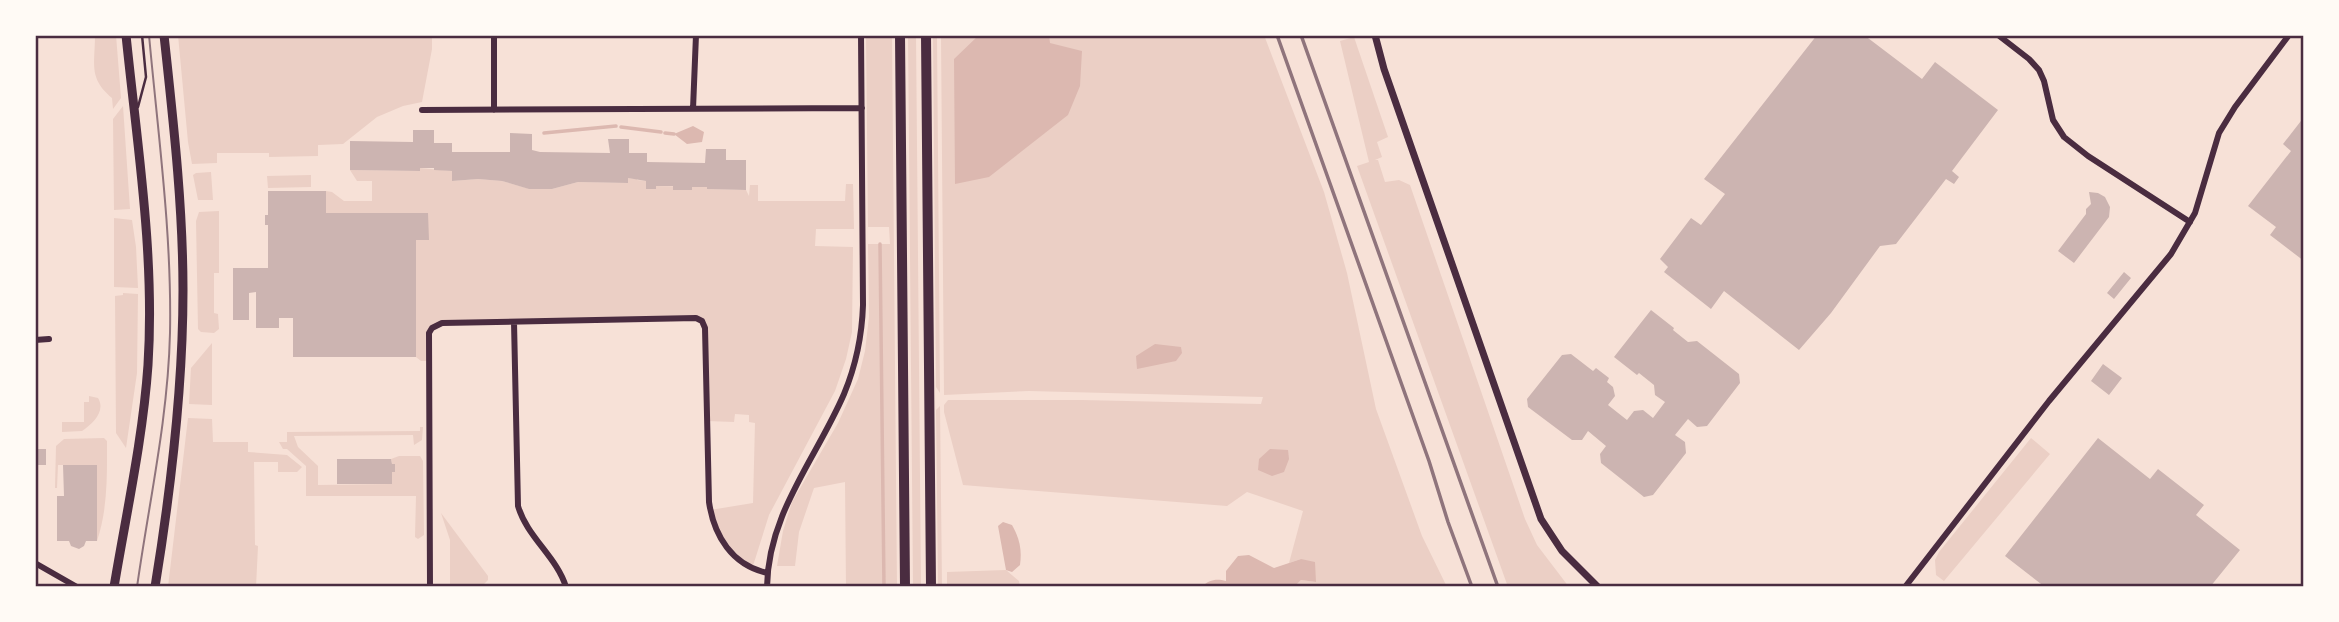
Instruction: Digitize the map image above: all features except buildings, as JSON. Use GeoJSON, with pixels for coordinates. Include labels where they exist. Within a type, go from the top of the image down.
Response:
{"type":"FeatureCollection","features":[{"type":"Feature","properties":{"kind":"highway"},"geometry":{"type":"LineString","coordinates":[[900,35],[905,587]]}},
{"type":"Feature","properties":{"kind":"highway"},"geometry":{"type":"LineString","coordinates":[[926,35],[931,587]]}},
{"type":"Feature","properties":{"kind":"main road"},"geometry":{"type":"LineString","coordinates":[[114,587],[148,367],[149,286],[126,35]]}},
{"type":"Feature","properties":{"kind":"main road"},"geometry":{"type":"LineString","coordinates":[[155,587],[175,435],[182,347],[183,288],[180,209],[164,35]]}},
{"type":"Feature","properties":{"kind":"street"},"geometry":{"type":"LineString","coordinates":[[494,35],[494,110]]}},
{"type":"Feature","properties":{"kind":"street"},"geometry":{"type":"LineString","coordinates":[[693,109],[696,35]]}},
{"type":"Feature","properties":{"kind":"street"},"geometry":{"type":"LineString","coordinates":[[767,587],[767,573],[776,529],[843,396],[857,356],[863,305],[861,35]]}},
{"type":"Feature","properties":{"kind":"street"},"geometry":{"type":"LineString","coordinates":[[1375,35],[1384,69],[1541,519],[1562,551],[1598,587]]}},
{"type":"Feature","properties":{"kind":"street"},"geometry":{"type":"LineString","coordinates":[[1998,35],[2039,70],[2044,80],[2053,120],[2064,137],[2088,156],[2190,222]]}},
{"type":"Feature","properties":{"kind":"street"},"geometry":{"type":"LineString","coordinates":[[1905,587],[2049,401],[2157,272],[2181,239],[2202,192],[2219,133],[2289,35]]}},
{"type":"Feature","properties":{"kind":"street"},"geometry":{"type":"LineString","coordinates":[[422,110],[862,108]]}},
{"type":"Feature","properties":{"kind":"street"},"geometry":{"type":"LineString","coordinates":[[430,587],[429,339],[432,328],[442,323],[696,318],[702,321],[705,328],[711,517],[724,544],[736,558],[752,569],[767,573]]}},
{"type":"Feature","properties":{"kind":"street"},"geometry":{"type":"LineString","coordinates":[[514,322],[518,506],[522,521],[559,571],[566,587]]}},
{"type":"Feature","properties":{"kind":"street"},"geometry":{"type":"LineString","coordinates":[[35,340],[50,339]]}},
{"type":"Feature","properties":{"kind":"street"},"geometry":{"type":"LineString","coordinates":[[35,563],[77,587]]}},
{"type":"Feature","properties":{"kind":"lane"},"geometry":{"type":"LineString","coordinates":[[135,120],[146,77],[142,35]]}},
{"type":"Feature","properties":{"kind":"shaded area"},"geometry":{"type":"Polygon","coordinates":[[[95,35],[116,35],[121,98],[113,109],[112,98],[99,84],[94,70],[95,35]]]}},
{"type":"Feature","properties":{"kind":"shaded area"},"geometry":{"type":"Polygon","coordinates":[[[178,35],[432,35],[432,49],[422,102],[403,106],[377,117],[343,144],[318,145],[318,156],[269,157],[269,153],[217,153],[217,163],[192,164],[178,35]]]}},
{"type":"Feature","properties":{"kind":"shaded area"},"geometry":{"type":"Polygon","coordinates":[[[866,35],[892,35],[897,587],[846,587],[845,482],[814,488],[799,532],[795,566],[777,566],[783,531],[792,502],[838,423],[858,379],[869,317],[868,244],[890,244],[889,227],[868,227],[866,35]]]}},
{"type":"Feature","properties":{"kind":"shaded area"},"geometry":{"type":"Polygon","coordinates":[[[908,35],[916,35],[921,587],[913,587],[908,35]]]}},
{"type":"Feature","properties":{"kind":"shaded area"},"geometry":{"type":"Polygon","coordinates":[[[933,35],[937,35],[940,393],[936,387],[933,35]]]}},
{"type":"Feature","properties":{"kind":"shaded area"},"geometry":{"type":"Polygon","coordinates":[[[941,35],[1264,35],[1324,192],[1347,273],[1376,409],[1422,536],[1447,587],[1294,587],[1301,580],[1316,582],[1301,559],[1289,563],[1303,511],[1247,492],[1227,506],[963,485],[944,412],[944,405],[948,400],[1261,404],[1263,397],[1029,391],[944,395],[941,35]]]}},
{"type":"Feature","properties":{"kind":"shaded area"},"geometry":{"type":"Polygon","coordinates":[[[979,35],[1049,35],[1050,43],[1082,51],[1080,86],[1068,115],[989,177],[955,184],[954,59],[979,35]]]}},
{"type":"Feature","properties":{"kind":"shaded area"},"geometry":{"type":"Polygon","coordinates":[[[1354,37],[1388,137],[1377,142],[1382,157],[1375,160],[1378,160],[1385,182],[1399,180],[1410,185],[1525,519],[1537,545],[1569,587],[1508,587],[1357,166],[1369,162],[1340,41],[1354,37]]]}},
{"type":"Feature","properties":{"kind":"shaded area"},"geometry":{"type":"Polygon","coordinates":[[[123,106],[130,209],[114,210],[113,119],[123,106]]]}},
{"type":"Feature","properties":{"kind":"shaded area"},"geometry":{"type":"Polygon","coordinates":[[[693,126],[704,132],[702,142],[687,144],[674,134],[693,126]]]}},
{"type":"Feature","properties":{"kind":"shaded area"},"geometry":{"type":"Polygon","coordinates":[[[420,168],[452,171],[452,181],[502,181],[530,189],[552,189],[578,182],[628,183],[628,178],[646,181],[647,189],[656,189],[656,186],[707,187],[746,190],[749,196],[750,185],[758,185],[758,201],[845,201],[846,184],[853,184],[854,229],[816,229],[815,246],[853,247],[852,332],[846,359],[835,391],[769,515],[752,569],[724,544],[710,510],[753,503],[755,423],[749,422],[749,415],[735,414],[734,422],[707,421],[702,321],[442,323],[432,328],[429,361],[421,361],[416,357],[416,240],[428,239],[428,213],[326,213],[326,191],[344,201],[372,201],[372,181],[357,181],[350,170],[419,171],[420,168]]]}},
{"type":"Feature","properties":{"kind":"shaded area"},"geometry":{"type":"Polygon","coordinates":[[[211,172],[213,200],[198,200],[193,175],[211,172]]]}},
{"type":"Feature","properties":{"kind":"shaded area"},"geometry":{"type":"Polygon","coordinates":[[[311,175],[311,187],[268,188],[267,176],[311,175]]]}},
{"type":"Feature","properties":{"kind":"shaded area"},"geometry":{"type":"Polygon","coordinates":[[[219,211],[219,273],[214,273],[214,313],[218,314],[219,329],[214,333],[201,332],[198,329],[196,221],[199,212],[219,211]]]}},
{"type":"Feature","properties":{"kind":"shaded area"},"geometry":{"type":"Polygon","coordinates":[[[114,218],[132,220],[138,288],[114,287],[114,218]]]}},
{"type":"Feature","properties":{"kind":"shaded area"},"geometry":{"type":"Polygon","coordinates":[[[123,293],[138,294],[137,373],[126,448],[116,433],[115,296],[123,293]]]}},
{"type":"Feature","properties":{"kind":"shaded area"},"geometry":{"type":"Polygon","coordinates":[[[212,343],[212,405],[189,404],[191,368],[212,343]]]}},
{"type":"Feature","properties":{"kind":"shaded area"},"geometry":{"type":"Polygon","coordinates":[[[1155,344],[1181,347],[1182,353],[1176,361],[1137,369],[1136,356],[1155,344]]]}},
{"type":"Feature","properties":{"kind":"shaded area"},"geometry":{"type":"Polygon","coordinates":[[[89,396],[98,398],[100,403],[94,421],[82,431],[62,432],[62,422],[84,422],[84,402],[89,402],[89,396]]]}},
{"type":"Feature","properties":{"kind":"shaded area"},"geometry":{"type":"Polygon","coordinates":[[[940,406],[942,587],[938,587],[936,410],[940,406]]]}},
{"type":"Feature","properties":{"kind":"shaded area"},"geometry":{"type":"Polygon","coordinates":[[[188,418],[212,419],[213,442],[248,442],[248,452],[287,455],[302,467],[297,472],[278,472],[278,462],[254,462],[255,545],[258,546],[256,587],[198,587],[196,584],[168,587],[188,418]]]}},
{"type":"Feature","properties":{"kind":"shaded area"},"geometry":{"type":"Polygon","coordinates":[[[420,427],[423,427],[422,440],[414,445],[413,435],[294,436],[298,447],[318,466],[318,485],[391,484],[395,464],[392,464],[391,459],[399,456],[420,456],[423,461],[424,535],[418,539],[415,537],[416,496],[306,496],[306,466],[287,449],[283,449],[279,442],[287,442],[287,432],[420,431],[420,427]]]}},
{"type":"Feature","properties":{"kind":"shaded area"},"geometry":{"type":"Polygon","coordinates":[[[104,438],[107,441],[106,491],[97,541],[97,465],[58,465],[55,488],[56,446],[64,439],[104,438]]]}},
{"type":"Feature","properties":{"kind":"shaded area"},"geometry":{"type":"Polygon","coordinates":[[[2031,438],[2050,454],[1944,581],[1936,575],[1935,560],[1939,552],[2031,438]]]}},
{"type":"Feature","properties":{"kind":"shaded area"},"geometry":{"type":"Polygon","coordinates":[[[1270,449],[1288,450],[1289,459],[1284,472],[1272,476],[1258,470],[1259,459],[1270,449]]]}},
{"type":"Feature","properties":{"kind":"shaded area"},"geometry":{"type":"Polygon","coordinates":[[[441,513],[488,576],[488,580],[481,587],[450,587],[450,540],[441,513]]]}},
{"type":"Feature","properties":{"kind":"shaded area"},"geometry":{"type":"Polygon","coordinates":[[[1003,522],[1012,525],[1020,545],[1020,565],[1012,572],[1006,570],[998,526],[1003,522]]]}},
{"type":"Feature","properties":{"kind":"shaded area"},"geometry":{"type":"Polygon","coordinates":[[[1249,555],[1274,568],[1301,559],[1315,562],[1316,582],[1301,580],[1294,587],[1201,587],[1213,580],[1226,581],[1226,571],[1238,556],[1249,555]]]}},
{"type":"Feature","properties":{"kind":"shaded area"},"geometry":{"type":"Polygon","coordinates":[[[1006,570],[1019,581],[1020,587],[947,587],[947,572],[1006,570]]]}},
{"type":"Feature","properties":{"kind":"waterway"},"geometry":{"type":"LineString","coordinates":[[544,133],[616,126]]}},
{"type":"Feature","properties":{"kind":"waterway"},"geometry":{"type":"LineString","coordinates":[[621,127],[661,132]]}},
{"type":"Feature","properties":{"kind":"waterway"},"geometry":{"type":"LineString","coordinates":[[665,133],[674,134]]}},
{"type":"Feature","properties":{"kind":"waterway"},"geometry":{"type":"LineString","coordinates":[[880,244],[884,587]]}},
{"type":"Feature","properties":{"kind":"tram line"},"geometry":{"type":"LineString","coordinates":[[137,587],[162,429],[170,333],[167,221],[149,35]]}},
{"type":"Feature","properties":{"kind":"railway"},"geometry":{"type":"LineString","coordinates":[[1277,35],[1472,587]]}},
{"type":"Feature","properties":{"kind":"railway"},"geometry":{"type":"LineString","coordinates":[[1301,35],[1498,587]]}}]}
